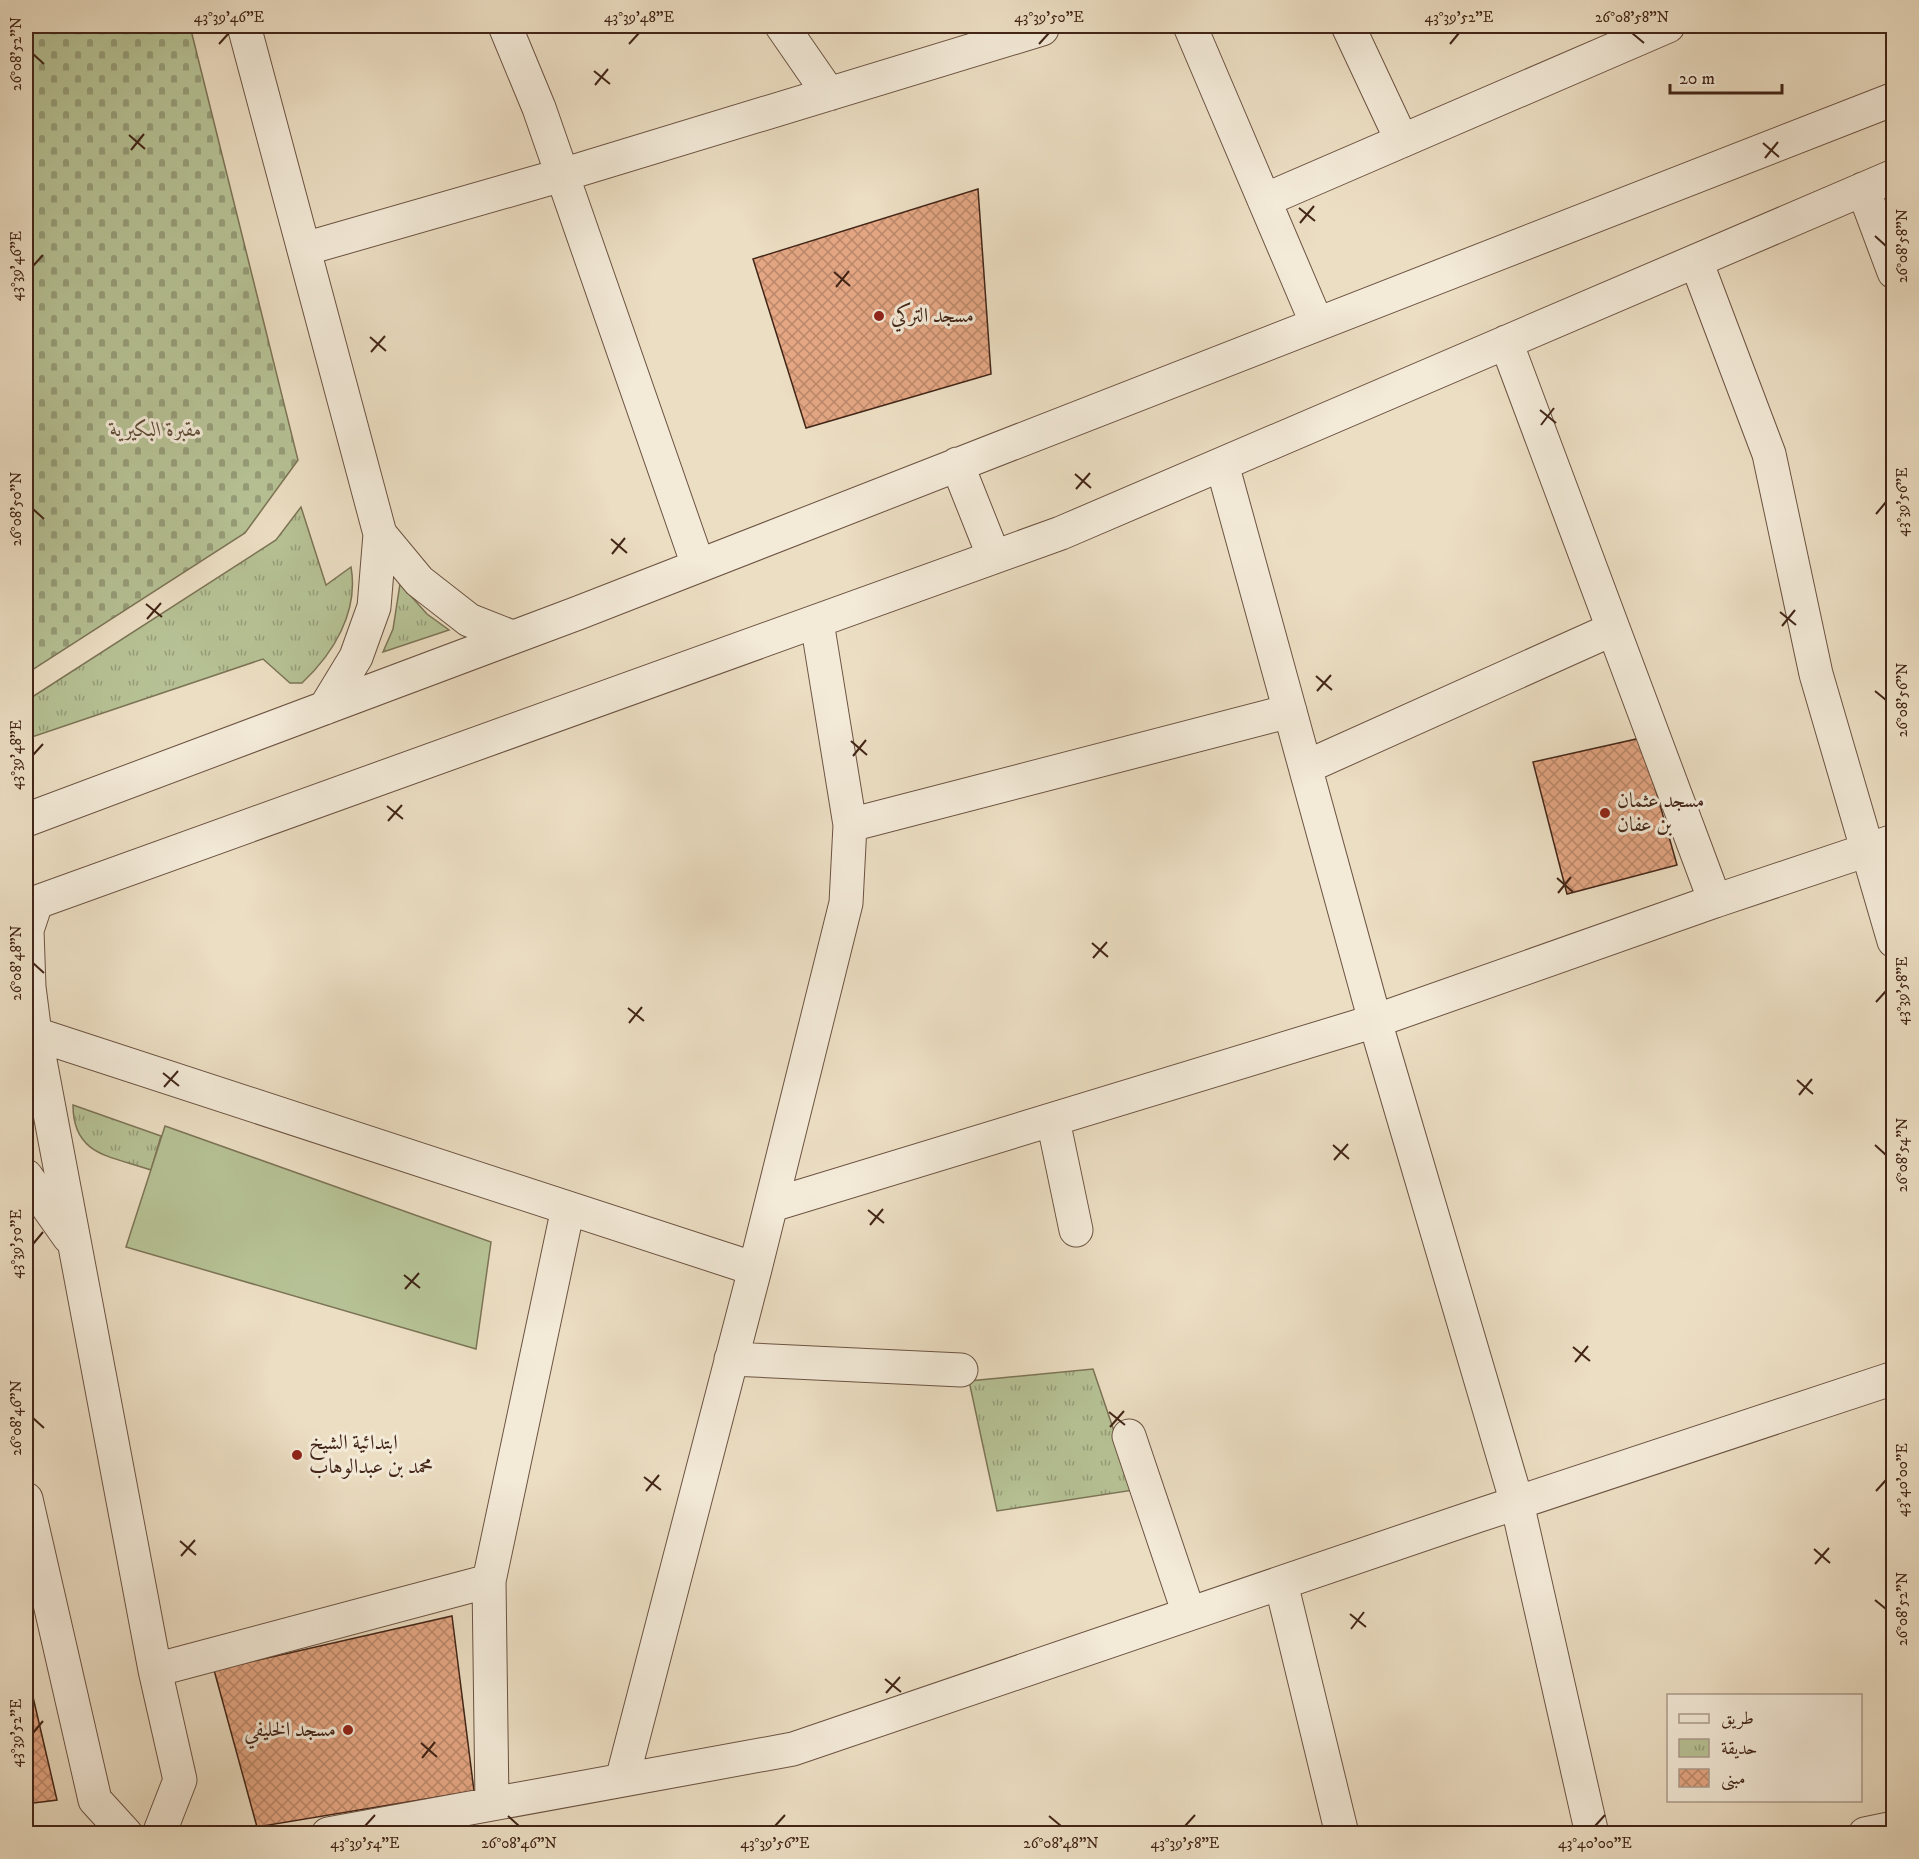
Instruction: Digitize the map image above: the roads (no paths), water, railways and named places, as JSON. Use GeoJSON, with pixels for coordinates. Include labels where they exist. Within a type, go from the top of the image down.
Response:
{"type":"FeatureCollection","features":[{"type":"Feature","properties":{"kind":"street"},"geometry":{"type":"LineString","coordinates":[[244,26],[380,534],[374,607],[356,657],[325,708]]}},
{"type":"Feature","properties":{"kind":"street"},"geometry":{"type":"LineString","coordinates":[[505,26],[539,108],[699,565]]}},
{"type":"Feature","properties":{"kind":"street"},"geometry":{"type":"LineString","coordinates":[[782,26],[829,94]]}},
{"type":"Feature","properties":{"kind":"street"},"geometry":{"type":"LineString","coordinates":[[1190,26],[1317,324]]}},
{"type":"Feature","properties":{"kind":"street"},"geometry":{"type":"LineString","coordinates":[[1348,26],[1402,141]]}},
{"type":"Feature","properties":{"kind":"street"},"geometry":{"type":"LineString","coordinates":[[1265,200],[1668,26]]}},
{"type":"Feature","properties":{"kind":"street"},"geometry":{"type":"LineString","coordinates":[[304,249],[562,175],[1042,29]]}},
{"type":"Feature","properties":{"kind":"street"},"geometry":{"type":"LineString","coordinates":[[26,820],[699,565],[1893,99]]}},
{"type":"Feature","properties":{"kind":"street"},"geometry":{"type":"LineString","coordinates":[[159,1833],[180,1780],[155,1670],[35,1034],[29,987],[27,930],[31,904],[1061,532],[1893,176]]}},
{"type":"Feature","properties":{"kind":"street"},"geometry":{"type":"LineString","coordinates":[[1863,189],[1893,272]]}},
{"type":"Feature","properties":{"kind":"street"},"geometry":{"type":"LineString","coordinates":[[1696,261],[1769,454],[1816,674],[1880,845],[1893,941]]}},
{"type":"Feature","properties":{"kind":"street"},"geometry":{"type":"LineString","coordinates":[[1506,342],[1715,901]]}},
{"type":"Feature","properties":{"kind":"street"},"geometry":{"type":"LineString","coordinates":[[957,464],[994,557]]}},
{"type":"Feature","properties":{"kind":"street"},"geometry":{"type":"LineString","coordinates":[[1222,464],[1375,1021],[1517,1503],[1592,1833]]}},
{"type":"Feature","properties":{"kind":"street"},"geometry":{"type":"LineString","coordinates":[[380,534],[419,581],[469,620],[512,637]]}},
{"type":"Feature","properties":{"kind":"street"},"geometry":{"type":"LineString","coordinates":[[622,1780],[772,1205],[846,903],[850,825],[817,622]]}},
{"type":"Feature","properties":{"kind":"street"},"geometry":{"type":"LineString","coordinates":[[1306,767],[1613,628]]}},
{"type":"Feature","properties":{"kind":"street"},"geometry":{"type":"LineString","coordinates":[[850,825],[1290,711]]}},
{"type":"Feature","properties":{"kind":"street"},"geometry":{"type":"LineString","coordinates":[[772,1205],[1375,1021],[1880,845]]}},
{"type":"Feature","properties":{"kind":"street"},"geometry":{"type":"LineString","coordinates":[[35,1034],[755,1269]]}},
{"type":"Feature","properties":{"kind":"street"},"geometry":{"type":"LineString","coordinates":[[1053,1120],[1076,1230]]}},
{"type":"Feature","properties":{"kind":"street"},"geometry":{"type":"LineString","coordinates":[[26,1176],[75,1246]]}},
{"type":"Feature","properties":{"kind":"street"},"geometry":{"type":"LineString","coordinates":[[492,1804],[489,1581],[568,1208]]}},
{"type":"Feature","properties":{"kind":"street"},"geometry":{"type":"LineString","coordinates":[[731,1359],[961,1370]]}},
{"type":"Feature","properties":{"kind":"street"},"geometry":{"type":"LineString","coordinates":[[328,1833],[793,1749],[1281,1582],[1893,1378]]}},
{"type":"Feature","properties":{"kind":"street"},"geometry":{"type":"LineString","coordinates":[[1129,1436],[1189,1614]]}},
{"type":"Feature","properties":{"kind":"street"},"geometry":{"type":"LineString","coordinates":[[26,1499],[95,1800],[126,1833]]}},
{"type":"Feature","properties":{"kind":"street"},"geometry":{"type":"LineString","coordinates":[[155,1670],[489,1581]]}},
{"type":"Feature","properties":{"kind":"street"},"geometry":{"type":"LineString","coordinates":[[1281,1582],[1342,1833]]}},
{"type":"Feature","properties":{"kind":"street"},"geometry":{"type":"LineString","coordinates":[[1865,1833],[1893,1828]]}},
{"type":"Feature","properties":{"kind":"place","name":"مسجد التركي"},"geometry":{"type":"Point","coordinates":[879,316]}},
{"type":"Feature","properties":{"kind":"place","name":"مسجد عثمان بن عفان"},"geometry":{"type":"Point","coordinates":[1605,813]}},
{"type":"Feature","properties":{"kind":"place","name":"ابتدائية الشيخ محمد بن عبدالوهاب"},"geometry":{"type":"Point","coordinates":[297,1455]}},
{"type":"Feature","properties":{"kind":"place","name":"مسجد الخليفي"},"geometry":{"type":"Point","coordinates":[348,1730]}},
{"type":"Feature","properties":{"kind":"park label","name":"مقبرة البكيرية"},"geometry":{"type":"Point","coordinates":[156,430]}}]}
